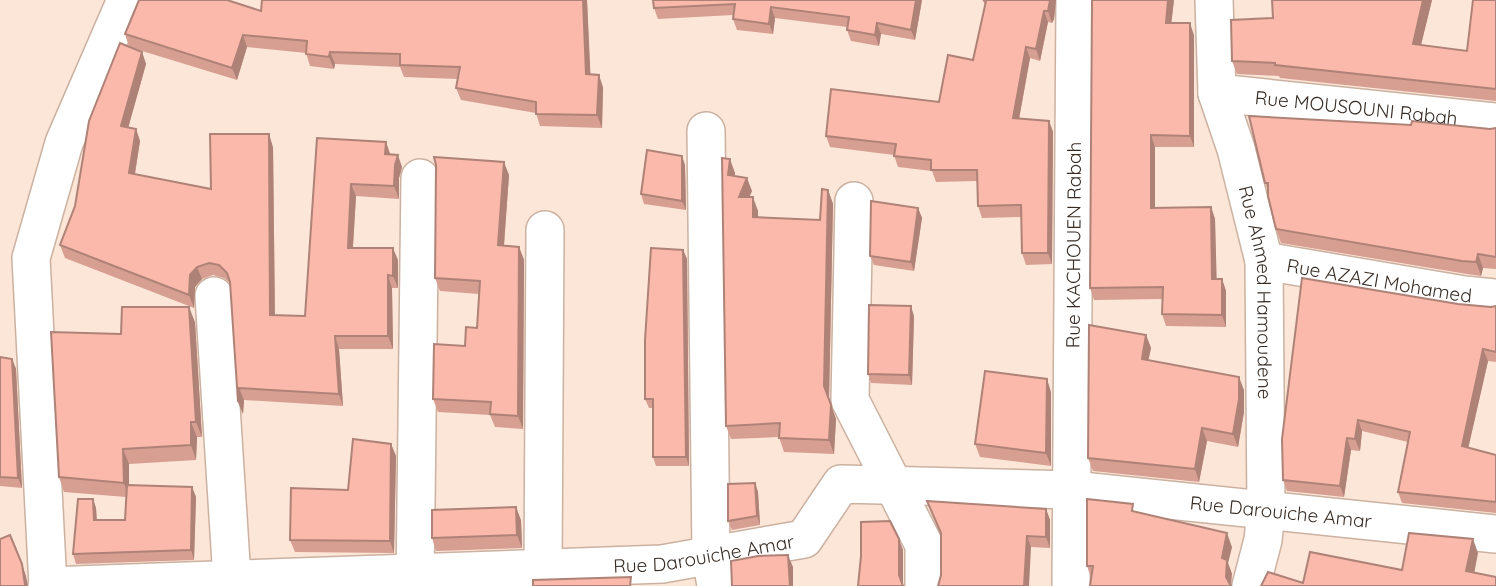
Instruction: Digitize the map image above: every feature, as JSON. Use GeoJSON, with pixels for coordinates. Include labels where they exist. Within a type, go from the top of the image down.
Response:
{"type":"FeatureCollection","features":[{"type":"Feature","properties":{"kind":"street"},"geometry":{"type":"LineString","coordinates":[[48,586],[31,258],[64,143],[126,0]]}},
{"type":"Feature","properties":{"kind":"street","name":"Rue KACHOUEN Rabah"},"geometry":{"type":"LineString","coordinates":[[1071,586],[1074,0]]}},
{"type":"Feature","properties":{"kind":"street","name":"Rue Ahmed Hamoudene"},"geometry":{"type":"LineString","coordinates":[[1214,0],[1217,93],[1236,149],[1264,261],[1266,512],[1263,540],[1251,586]]}},
{"type":"Feature","properties":{"kind":"street","name":"Rue MOUSOUNI Rabah"},"geometry":{"type":"LineString","coordinates":[[1217,93],[1496,122]]}},
{"type":"Feature","properties":{"kind":"street"},"geometry":{"type":"LineString","coordinates":[[706,131],[714,570]]}},
{"type":"Feature","properties":{"kind":"street"},"geometry":{"type":"LineString","coordinates":[[414,579],[420,178]]}},
{"type":"Feature","properties":{"kind":"street"},"geometry":{"type":"LineString","coordinates":[[854,201],[850,400],[924,545],[924,586]]}},
{"type":"Feature","properties":{"kind":"street"},"geometry":{"type":"LineString","coordinates":[[545,230],[566,574]]}},
{"type":"Feature","properties":{"kind":"street","name":"Rue AZAZI Mohamed"},"geometry":{"type":"LineString","coordinates":[[1264,261],[1496,298]]}},
{"type":"Feature","properties":{"kind":"street"},"geometry":{"type":"LineString","coordinates":[[214,296],[232,579]]}},
{"type":"Feature","properties":{"kind":"street","name":"Rue Darouiche Amar"},"geometry":{"type":"LineString","coordinates":[[48,586],[232,579],[414,579],[566,574],[662,564],[714,570],[804,539],[841,484],[1072,490],[1496,534]]}},
{"type":"Feature","properties":{"kind":"building"},"geometry":{"type":"Polygon","coordinates":[[[139,0],[227,0],[261,11],[262,0],[583,0],[586,74],[599,75],[597,115],[536,114],[536,102],[456,88],[460,67],[400,65],[400,54],[330,52],[329,57],[306,54],[307,41],[243,35],[232,68],[125,34],[139,0]]]}},
{"type":"Feature","properties":{"kind":"building"},"geometry":{"type":"Polygon","coordinates":[[[653,0],[916,0],[911,30],[877,23],[875,35],[847,30],[849,17],[771,7],[769,24],[733,19],[735,4],[654,8],[653,0]]]}},
{"type":"Feature","properties":{"kind":"building"},"geometry":{"type":"Polygon","coordinates":[[[983,0],[1050,0],[1048,11],[1044,11],[1036,49],[1026,47],[1013,118],[1049,121],[1048,253],[1022,253],[1021,205],[978,206],[977,170],[931,170],[931,160],[894,156],[896,144],[826,136],[831,89],[939,102],[948,55],[973,60],[986,1],[983,0]]]}},
{"type":"Feature","properties":{"kind":"building"},"geometry":{"type":"Polygon","coordinates":[[[1092,0],[1168,0],[1166,23],[1190,23],[1190,136],[1151,135],[1151,208],[1211,207],[1212,279],[1222,279],[1222,315],[1162,314],[1163,287],[1090,288],[1092,0]]]}},
{"type":"Feature","properties":{"kind":"building"},"geometry":{"type":"Polygon","coordinates":[[[1272,0],[1423,0],[1413,44],[1467,51],[1473,0],[1496,0],[1496,89],[1275,63],[1232,61],[1231,20],[1273,18],[1272,0]]]}},
{"type":"Feature","properties":{"kind":"building"},"geometry":{"type":"Polygon","coordinates":[[[120,43],[142,52],[121,126],[136,129],[129,173],[211,189],[210,134],[269,134],[270,315],[305,316],[317,138],[386,142],[385,154],[398,155],[394,186],[351,184],[348,248],[393,248],[393,276],[388,275],[388,336],[335,336],[339,394],[239,388],[238,402],[230,282],[227,273],[219,265],[209,263],[197,267],[190,275],[189,295],[60,245],[75,206],[89,121],[120,43]]]}},
{"type":"Feature","properties":{"kind":"building"},"geometry":{"type":"Polygon","coordinates":[[[1249,116],[1411,125],[1412,121],[1496,128],[1496,257],[1478,254],[1476,262],[1462,261],[1276,229],[1268,196],[1268,183],[1265,183],[1249,116]]]}},
{"type":"Feature","properties":{"kind":"building"},"geometry":{"type":"Polygon","coordinates":[[[647,150],[682,156],[682,201],[641,194],[647,150]]]}},
{"type":"Feature","properties":{"kind":"building"},"geometry":{"type":"Polygon","coordinates":[[[434,157],[504,162],[498,245],[519,247],[518,416],[490,414],[491,402],[433,399],[434,344],[465,346],[466,327],[477,328],[480,281],[435,278],[434,157]]]}},
{"type":"Feature","properties":{"kind":"building"},"geometry":{"type":"Polygon","coordinates":[[[722,158],[730,159],[728,175],[747,178],[739,197],[753,197],[753,217],[820,220],[822,189],[828,190],[824,386],[831,405],[829,440],[779,438],[780,423],[726,426],[722,158]]]}},
{"type":"Feature","properties":{"kind":"building"},"geometry":{"type":"Polygon","coordinates":[[[871,201],[918,208],[911,262],[870,256],[871,201]]]}},
{"type":"Feature","properties":{"kind":"building"},"geometry":{"type":"Polygon","coordinates":[[[651,248],[683,250],[686,457],[653,457],[653,399],[645,399],[645,340],[651,248]]]}},
{"type":"Feature","properties":{"kind":"building"},"geometry":{"type":"Polygon","coordinates":[[[1302,278],[1458,304],[1496,306],[1496,352],[1483,349],[1462,446],[1496,455],[1496,502],[1398,492],[1410,432],[1358,420],[1355,439],[1347,438],[1340,486],[1283,480],[1282,439],[1302,278]]]}},
{"type":"Feature","properties":{"kind":"building"},"geometry":{"type":"Polygon","coordinates":[[[869,305],[911,306],[909,375],[868,374],[869,305]]]}},
{"type":"Feature","properties":{"kind":"building"},"geometry":{"type":"Polygon","coordinates":[[[122,307],[189,307],[196,422],[191,422],[191,445],[123,449],[124,483],[59,477],[51,332],[121,334],[122,307]]]}},
{"type":"Feature","properties":{"kind":"building"},"geometry":{"type":"Polygon","coordinates":[[[1089,325],[1146,335],[1142,359],[1239,377],[1239,399],[1233,434],[1202,428],[1195,469],[1088,458],[1089,325]]]}},
{"type":"Feature","properties":{"kind":"building"},"geometry":{"type":"Polygon","coordinates":[[[0,357],[12,359],[18,478],[0,477],[0,357]]]}},
{"type":"Feature","properties":{"kind":"building"},"geometry":{"type":"Polygon","coordinates":[[[985,371],[1047,379],[1046,453],[975,444],[985,371]]]}},
{"type":"Feature","properties":{"kind":"building"},"geometry":{"type":"Polygon","coordinates":[[[353,439],[391,444],[390,541],[290,540],[291,488],[348,490],[353,439]]]}},
{"type":"Feature","properties":{"kind":"building"},"geometry":{"type":"Polygon","coordinates":[[[755,483],[757,516],[728,521],[728,484],[755,483]]]}},
{"type":"Feature","properties":{"kind":"building"},"geometry":{"type":"Polygon","coordinates":[[[127,485],[192,487],[191,550],[73,554],[78,499],[93,499],[94,520],[125,520],[127,485]]]}},
{"type":"Feature","properties":{"kind":"building"},"geometry":{"type":"Polygon","coordinates":[[[1087,499],[1133,504],[1132,511],[1227,533],[1222,558],[1227,560],[1226,577],[1231,586],[1090,586],[1093,566],[1087,566],[1087,499]]]}},
{"type":"Feature","properties":{"kind":"building"},"geometry":{"type":"Polygon","coordinates":[[[927,501],[1046,509],[1046,537],[1027,536],[1024,586],[938,586],[941,575],[941,533],[927,501]]]}},
{"type":"Feature","properties":{"kind":"building"},"geometry":{"type":"Polygon","coordinates":[[[516,507],[517,535],[432,538],[432,510],[516,507]]]}},
{"type":"Feature","properties":{"kind":"building"},"geometry":{"type":"Polygon","coordinates":[[[890,521],[899,539],[899,575],[903,586],[858,586],[861,522],[890,521]]]}},
{"type":"Feature","properties":{"kind":"building"},"geometry":{"type":"Polygon","coordinates":[[[1409,533],[1473,539],[1466,571],[1496,577],[1496,586],[1261,586],[1268,572],[1303,583],[1310,552],[1402,570],[1409,533]]]}},
{"type":"Feature","properties":{"kind":"building"},"geometry":{"type":"Polygon","coordinates":[[[10,535],[22,564],[26,586],[0,586],[0,539],[10,535]]]}},
{"type":"Feature","properties":{"kind":"building"},"geometry":{"type":"Polygon","coordinates":[[[788,555],[790,586],[732,586],[731,561],[758,556],[788,555]]]}},
{"type":"Feature","properties":{"kind":"building"},"geometry":{"type":"Polygon","coordinates":[[[631,577],[630,586],[533,586],[533,580],[631,577]]]}}]}
